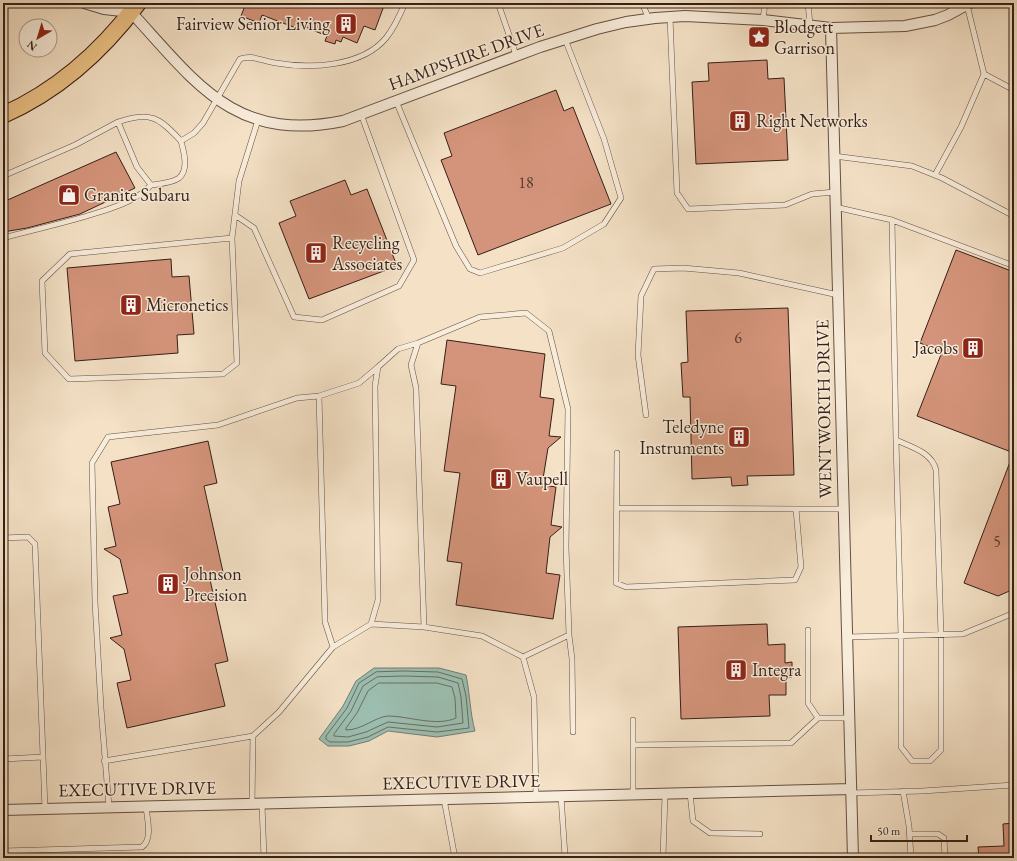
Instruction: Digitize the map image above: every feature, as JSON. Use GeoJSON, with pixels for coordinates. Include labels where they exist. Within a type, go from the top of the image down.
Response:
{"type":"FeatureCollection","features":[{"type":"Feature","properties":{"kind":"main road"},"geometry":{"type":"LineString","coordinates":[[3,115],[35,98],[66,78],[104,42],[130,6]]}},
{"type":"Feature","properties":{"kind":"street"},"geometry":{"type":"LineString","coordinates":[[84,3],[104,9],[130,6]]}},
{"type":"Feature","properties":{"kind":"street","name":"HAMPSHIRE DRIVE"},"geometry":{"type":"LineString","coordinates":[[130,6],[187,73],[203,89],[216,99],[230,108],[258,120],[290,125],[311,125],[337,122],[564,38],[626,22],[684,16],[763,20],[831,28],[883,27],[920,24],[948,15],[969,4]]}},
{"type":"Feature","properties":{"kind":"street","name":"WENTWORTH DRIVE"},"geometry":{"type":"LineString","coordinates":[[831,28],[851,791]]}},
{"type":"Feature","properties":{"kind":"street"},"geometry":{"type":"LineString","coordinates":[[851,791],[853,858]]}},
{"type":"Feature","properties":{"kind":"street","name":"EXECUTIVE DRIVE"},"geometry":{"type":"LineString","coordinates":[[3,810],[561,796],[633,796],[690,793],[851,791]]}},
{"type":"Feature","properties":{"kind":"lane"},"geometry":{"type":"LineString","coordinates":[[181,141],[194,133],[203,123],[240,59],[244,57],[293,66],[319,66],[336,64],[350,60],[378,46],[386,38],[405,3]]}},
{"type":"Feature","properties":{"kind":"lane"},"geometry":{"type":"LineString","coordinates":[[498,3],[516,55]]}},
{"type":"Feature","properties":{"kind":"lane"},"geometry":{"type":"LineString","coordinates":[[642,3],[649,19]]}},
{"type":"Feature","properties":{"kind":"lane"},"geometry":{"type":"LineString","coordinates":[[763,20],[765,3]]}},
{"type":"Feature","properties":{"kind":"lane"},"geometry":{"type":"LineString","coordinates":[[808,3],[810,25]]}},
{"type":"Feature","properties":{"kind":"lane"},"geometry":{"type":"LineString","coordinates":[[935,175],[961,127],[984,74],[969,4]]}},
{"type":"Feature","properties":{"kind":"lane"},"geometry":{"type":"LineString","coordinates":[[670,17],[677,193],[688,209],[785,205],[812,194],[835,192]]}},
{"type":"Feature","properties":{"kind":"lane"},"geometry":{"type":"LineString","coordinates":[[396,101],[456,246],[470,269],[480,273],[563,248],[604,224],[621,198],[604,139],[564,38]]}},
{"type":"Feature","properties":{"kind":"lane"},"geometry":{"type":"LineString","coordinates":[[984,74],[1014,90]]}},
{"type":"Feature","properties":{"kind":"lane"},"geometry":{"type":"LineString","coordinates":[[235,215],[254,228],[294,317],[322,320],[399,286],[414,260],[361,114]]}},
{"type":"Feature","properties":{"kind":"lane"},"geometry":{"type":"LineString","coordinates":[[3,176],[75,145],[118,122],[134,116],[146,116],[158,120],[170,129],[181,141],[184,158],[183,173],[178,178],[151,185],[139,196],[127,203],[81,218],[3,238]]}},
{"type":"Feature","properties":{"kind":"lane"},"geometry":{"type":"LineString","coordinates":[[232,238],[70,254],[42,281],[45,353],[69,379],[223,374],[238,363],[232,238],[239,181],[258,120]]}},
{"type":"Feature","properties":{"kind":"lane"},"geometry":{"type":"LineString","coordinates":[[118,122],[137,167],[151,185]]}},
{"type":"Feature","properties":{"kind":"lane"},"geometry":{"type":"LineString","coordinates":[[834,156],[912,166],[942,178],[1014,216]]}},
{"type":"Feature","properties":{"kind":"lane"},"geometry":{"type":"LineString","coordinates":[[836,207],[892,220],[1014,266]]}},
{"type":"Feature","properties":{"kind":"lane"},"geometry":{"type":"LineString","coordinates":[[892,220],[896,440],[901,636],[901,747],[912,761],[930,761],[941,750],[941,635],[936,470],[934,463],[926,454],[896,440]]}},
{"type":"Feature","properties":{"kind":"lane"},"geometry":{"type":"LineString","coordinates":[[646,415],[638,355],[641,296],[654,269],[683,268],[740,273],[838,295]]}},
{"type":"Feature","properties":{"kind":"lane"},"geometry":{"type":"LineString","coordinates":[[110,807],[104,761],[95,602],[92,463],[108,437],[218,425],[297,398],[319,396],[359,383],[398,349],[418,343],[480,317],[526,313],[549,331],[568,409],[566,547],[569,636],[572,659],[573,732]]}},
{"type":"Feature","properties":{"kind":"lane"},"geometry":{"type":"LineString","coordinates":[[418,343],[411,365],[416,388],[424,627]]}},
{"type":"Feature","properties":{"kind":"lane"},"geometry":{"type":"LineString","coordinates":[[371,624],[378,600],[375,386],[378,367]]}},
{"type":"Feature","properties":{"kind":"lane"},"geometry":{"type":"LineString","coordinates":[[319,396],[326,622],[333,647]]}},
{"type":"Feature","properties":{"kind":"lane"},"geometry":{"type":"LineString","coordinates":[[617,454],[616,583],[626,587],[795,580],[801,567],[796,509]]}},
{"type":"Feature","properties":{"kind":"lane"},"geometry":{"type":"LineString","coordinates":[[617,508],[843,509]]}},
{"type":"Feature","properties":{"kind":"lane"},"geometry":{"type":"LineString","coordinates":[[3,538],[28,537],[35,544],[45,809]]}},
{"type":"Feature","properties":{"kind":"lane"},"geometry":{"type":"LineString","coordinates":[[847,637],[963,634],[1014,613]]}},
{"type":"Feature","properties":{"kind":"lane"},"geometry":{"type":"LineString","coordinates":[[104,761],[253,736],[279,712],[333,647],[371,624],[424,627],[482,636],[523,657],[534,697],[536,797]]}},
{"type":"Feature","properties":{"kind":"lane"},"geometry":{"type":"LineString","coordinates":[[808,630],[808,704],[818,718]]}},
{"type":"Feature","properties":{"kind":"lane"},"geometry":{"type":"LineString","coordinates":[[523,657],[569,636]]}},
{"type":"Feature","properties":{"kind":"lane"},"geometry":{"type":"LineString","coordinates":[[633,745],[791,743],[818,718],[850,718]]}},
{"type":"Feature","properties":{"kind":"lane"},"geometry":{"type":"LineString","coordinates":[[633,720],[633,796]]}},
{"type":"Feature","properties":{"kind":"lane"},"geometry":{"type":"LineString","coordinates":[[253,736],[257,804],[264,858]]}},
{"type":"Feature","properties":{"kind":"lane"},"geometry":{"type":"LineString","coordinates":[[3,759],[43,757]]}},
{"type":"Feature","properties":{"kind":"lane"},"geometry":{"type":"LineString","coordinates":[[851,791],[903,791],[1014,785]]}},
{"type":"Feature","properties":{"kind":"lane"},"geometry":{"type":"LineString","coordinates":[[903,791],[911,858]]}},
{"type":"Feature","properties":{"kind":"lane"},"geometry":{"type":"LineString","coordinates":[[690,793],[693,821],[710,833],[760,834]]}},
{"type":"Feature","properties":{"kind":"lane"},"geometry":{"type":"LineString","coordinates":[[561,796],[565,857],[662,858],[664,794]]}},
{"type":"Feature","properties":{"kind":"lane"},"geometry":{"type":"LineString","coordinates":[[444,799],[455,858]]}},
{"type":"Feature","properties":{"kind":"lane"},"geometry":{"type":"LineString","coordinates":[[3,851],[142,847],[146,844],[148,838],[146,806]]}},
{"type":"Feature","properties":{"kind":"lane"},"geometry":{"type":"LineString","coordinates":[[909,834],[938,834],[944,838],[946,858]]}},
{"type":"Feature","properties":{"kind":"water"},"geometry":{"type":"Polygon","coordinates":[[[374,668],[439,668],[466,675],[475,731],[437,737],[388,731],[369,741],[349,746],[328,746],[319,739],[343,706],[356,681],[374,668]]]}},
{"type":"Feature","properties":{"kind":"water"},"geometry":{"type":"Polygon","coordinates":[[[217,854],[233,857],[233,858],[203,858],[217,854]]]}},
{"type":"Feature","properties":{"kind":"building","name":"Fairview Senior Living"},"geometry":{"type":"Polygon","coordinates":[[[246,3],[385,3],[375,30],[364,26],[357,43],[343,37],[341,42],[336,40],[335,44],[325,41],[327,36],[298,24],[296,28],[262,15],[259,23],[241,16],[246,3]]]}},
{"type":"Feature","properties":{"kind":"building","name":"Right Networks"},"geometry":{"type":"Polygon","coordinates":[[[767,60],[768,79],[784,78],[788,160],[696,164],[692,82],[709,81],[708,63],[767,60]]]}},
{"type":"Feature","properties":{"kind":"building"},"geometry":{"type":"Polygon","coordinates":[[[556,90],[564,111],[573,107],[611,204],[478,255],[441,160],[452,156],[444,133],[556,90]]]}},
{"type":"Feature","properties":{"kind":"building","name":"Granite Subaru"},"geometry":{"type":"Polygon","coordinates":[[[116,152],[135,188],[80,214],[27,228],[3,232],[3,202],[116,152]]]}},
{"type":"Feature","properties":{"kind":"building"},"geometry":{"type":"Polygon","coordinates":[[[345,180],[351,195],[367,189],[397,266],[309,299],[279,223],[296,216],[290,201],[345,180]]]}},
{"type":"Feature","properties":{"kind":"building","name":"Jacobs"},"geometry":{"type":"Polygon","coordinates":[[[956,250],[1014,272],[1014,453],[917,416],[942,352],[920,343],[956,250]]]}},
{"type":"Feature","properties":{"kind":"building","name":"Micronetics"},"geometry":{"type":"Polygon","coordinates":[[[171,259],[172,277],[189,276],[194,334],[177,335],[178,353],[75,361],[67,268],[171,259]]]}},
{"type":"Feature","properties":{"kind":"building"},"geometry":{"type":"Polygon","coordinates":[[[788,308],[794,475],[747,476],[748,485],[732,486],[731,477],[692,479],[690,397],[683,397],[681,363],[688,362],[686,311],[788,308]]]}},
{"type":"Feature","properties":{"kind":"building","name":"Vaupell"},"geometry":{"type":"Polygon","coordinates":[[[447,340],[545,354],[540,397],[554,399],[549,436],[561,437],[548,448],[542,485],[556,487],[551,525],[562,527],[550,537],[546,573],[560,575],[553,619],[456,605],[462,563],[447,561],[460,473],[444,471],[456,386],[441,384],[447,340]]]}},
{"type":"Feature","properties":{"kind":"building","name":"Johnson Precision"},"geometry":{"type":"Polygon","coordinates":[[[208,441],[217,483],[204,486],[223,572],[209,575],[228,661],[215,664],[225,706],[127,728],[117,683],[131,680],[124,649],[110,638],[122,635],[113,596],[128,593],[120,559],[104,549],[116,546],[108,507],[120,504],[111,462],[208,441]]]}},
{"type":"Feature","properties":{"kind":"building"},"geometry":{"type":"Polygon","coordinates":[[[1013,454],[1014,589],[998,596],[964,583],[1013,454]]]}},
{"type":"Feature","properties":{"kind":"building","name":"Integra"},"geometry":{"type":"Polygon","coordinates":[[[767,624],[768,645],[785,644],[785,663],[792,662],[792,677],[786,678],[786,695],[769,695],[770,716],[681,719],[678,627],[767,624]]]}},
{"type":"Feature","properties":{"kind":"building"},"geometry":{"type":"Polygon","coordinates":[[[1014,823],[1014,858],[979,858],[978,847],[1004,846],[1003,824],[1014,823]]]}},
{"type":"Feature","properties":{"kind":"place","name":"Fairview Senior Living"},"geometry":{"type":"Point","coordinates":[346,24]}},
{"type":"Feature","properties":{"kind":"place","name":"Blodgett Garrison"},"geometry":{"type":"Point","coordinates":[759,37]}},
{"type":"Feature","properties":{"kind":"place","name":"Right Networks"},"geometry":{"type":"Point","coordinates":[740,121]}},
{"type":"Feature","properties":{"kind":"place","name":"Granite Subaru"},"geometry":{"type":"Point","coordinates":[69,195]}},
{"type":"Feature","properties":{"kind":"place","name":"Recycling Associates"},"geometry":{"type":"Point","coordinates":[316,253]}},
{"type":"Feature","properties":{"kind":"place","name":"Micronetics"},"geometry":{"type":"Point","coordinates":[131,305]}},
{"type":"Feature","properties":{"kind":"place","name":"Jacobs"},"geometry":{"type":"Point","coordinates":[973,348]}},
{"type":"Feature","properties":{"kind":"place","name":"Teledyne Instruments"},"geometry":{"type":"Point","coordinates":[739,437]}},
{"type":"Feature","properties":{"kind":"place","name":"Vaupell"},"geometry":{"type":"Point","coordinates":[501,479]}},
{"type":"Feature","properties":{"kind":"place","name":"Johnson Precision"},"geometry":{"type":"Point","coordinates":[168,584]}},
{"type":"Feature","properties":{"kind":"place","name":"Integra"},"geometry":{"type":"Point","coordinates":[736,670]}}]}
